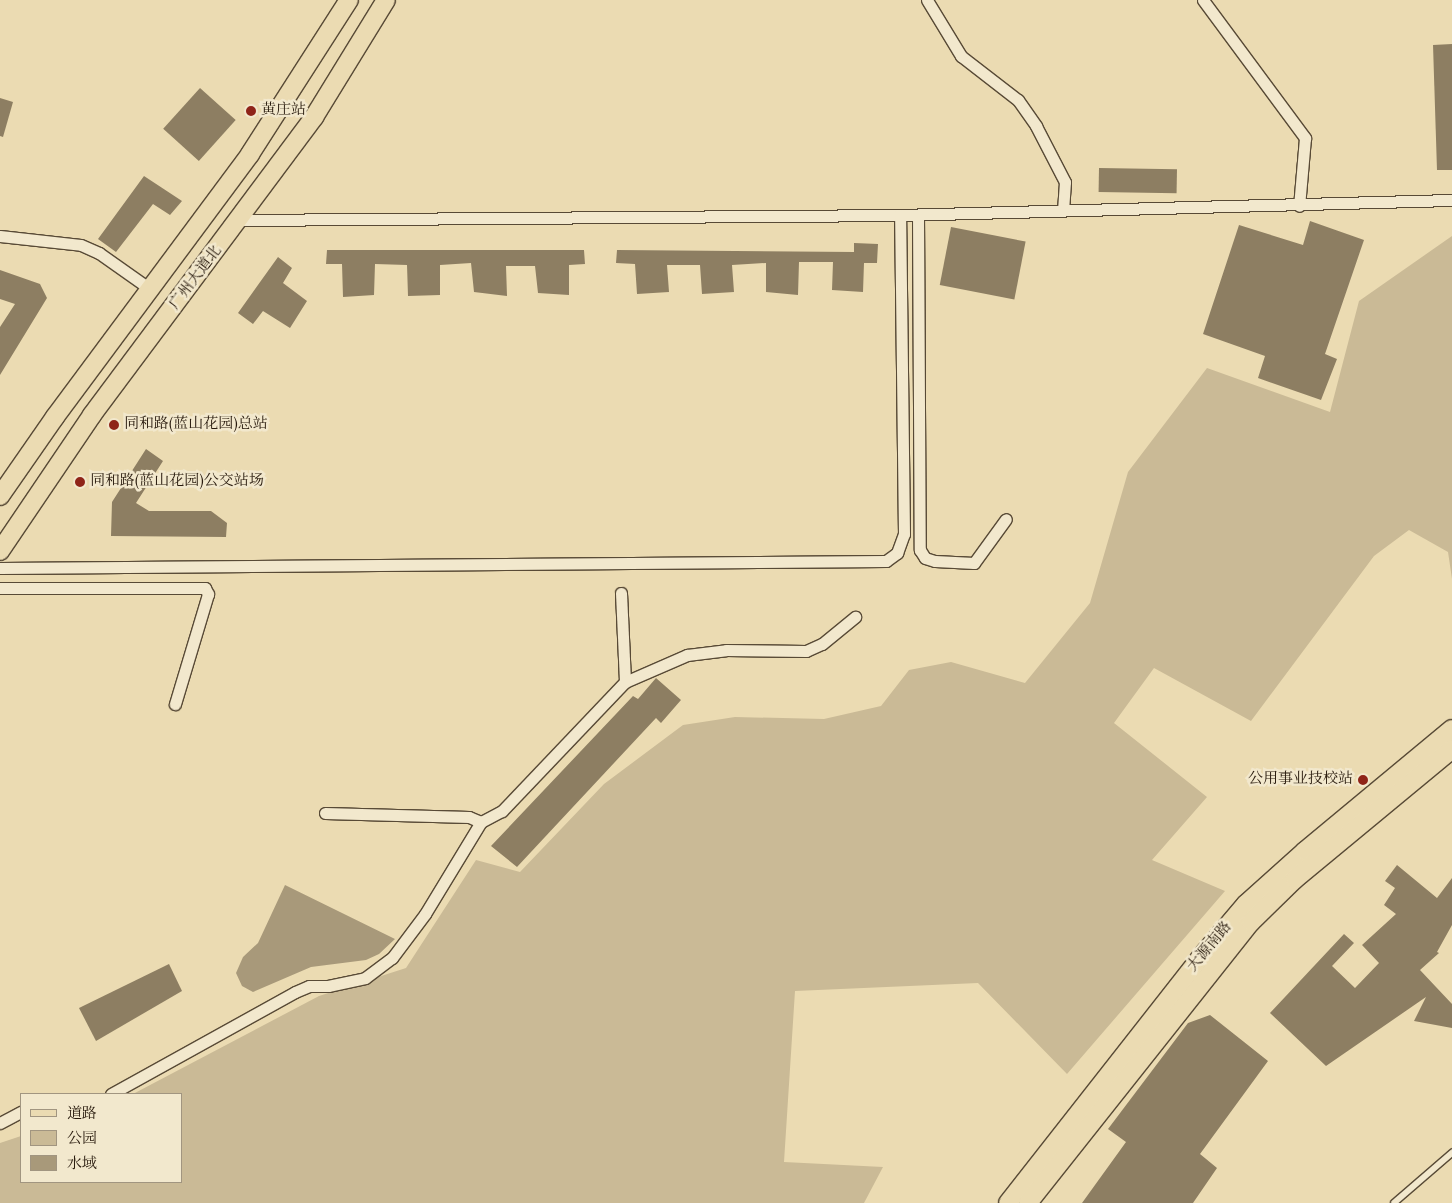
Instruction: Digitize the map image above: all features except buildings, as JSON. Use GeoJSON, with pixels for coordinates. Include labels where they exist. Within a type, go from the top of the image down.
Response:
{"type":"FeatureCollection","features":[{"type":"Feature","properties":{"kind":"main road","name":"广州大道北"},"geometry":{"type":"LineString","coordinates":[[0,496],[293,91],[349,0]]}},
{"type":"Feature","properties":{"kind":"main road","name":"广州大道北"},"geometry":{"type":"LineString","coordinates":[[0,551],[92,414],[240,220],[323,104],[386,0]]}},
{"type":"Feature","properties":{"kind":"main road","name":"大源南路"},"geometry":{"type":"LineString","coordinates":[[1008,1203],[1200,958],[1246,904],[1299,856],[1452,729]]}},
{"type":"Feature","properties":{"kind":"main road","name":"大源南路"},"geometry":{"type":"LineString","coordinates":[[1028,1203],[1251,922],[1295,880],[1452,749]]}},
{"type":"Feature","properties":{"kind":"street"},"geometry":{"type":"LineString","coordinates":[[926,0],[961,56],[1018,100],[1036,126],[1065,182],[1063,211]]}},
{"type":"Feature","properties":{"kind":"street"},"geometry":{"type":"LineString","coordinates":[[1202,0],[1305,138],[1299,206]]}},
{"type":"Feature","properties":{"kind":"street"},"geometry":{"type":"LineString","coordinates":[[240,220],[918,215],[1299,206],[1452,200]]}},
{"type":"Feature","properties":{"kind":"street"},"geometry":{"type":"LineString","coordinates":[[0,568],[886,561],[897,553],[904,534],[900,215]]}},
{"type":"Feature","properties":{"kind":"street"},"geometry":{"type":"LineString","coordinates":[[918,215],[920,550],[925,558],[935,561],[974,563],[1006,519]]}},
{"type":"Feature","properties":{"kind":"street"},"geometry":{"type":"LineString","coordinates":[[0,236],[81,245],[99,253],[150,289]]}},
{"type":"Feature","properties":{"kind":"street"},"geometry":{"type":"LineString","coordinates":[[0,588],[205,588],[208,594],[176,704]]}},
{"type":"Feature","properties":{"kind":"street"},"geometry":{"type":"LineString","coordinates":[[621,593],[626,682]]}},
{"type":"Feature","properties":{"kind":"street"},"geometry":{"type":"LineString","coordinates":[[113,1093],[295,992],[309,986],[328,986],[364,978],[392,958],[425,914],[481,822],[502,811],[626,682],[687,655],[726,650],[806,651],[822,644],[855,617]]}},
{"type":"Feature","properties":{"kind":"street"},"geometry":{"type":"LineString","coordinates":[[324,813],[469,817],[481,822]]}},
{"type":"Feature","properties":{"kind":"street"},"geometry":{"type":"LineString","coordinates":[[0,1123],[20,1113]]}},
{"type":"Feature","properties":{"kind":"lane"},"geometry":{"type":"LineString","coordinates":[[1394,1203],[1452,1153]]}},
{"type":"Feature","properties":{"kind":"green space"},"geometry":{"type":"Polygon","coordinates":[[[1452,236],[1452,579],[1448,552],[1409,530],[1374,556],[1251,721],[1154,668],[1114,723],[1207,797],[1152,860],[1225,891],[1067,1074],[978,983],[795,991],[784,1162],[883,1167],[864,1203],[0,1203],[0,1143],[20,1136],[20,1183],[182,1183],[182,1093],[135,1093],[319,996],[406,968],[476,860],[520,872],[604,784],[683,725],[735,717],[824,719],[881,706],[909,670],[951,662],[1025,683],[1090,603],[1128,472],[1207,368],[1330,412],[1359,301],[1452,236]]]}},
{"type":"Feature","properties":{"kind":"water"},"geometry":{"type":"Polygon","coordinates":[[[285,885],[395,939],[379,954],[366,960],[311,967],[253,992],[242,986],[236,973],[243,957],[258,943],[285,885]]]}},
{"type":"Feature","properties":{"kind":"place","name":"黄庄站"},"geometry":{"type":"Point","coordinates":[251,111]}},
{"type":"Feature","properties":{"kind":"place","name":"同和路(蓝山花园)总站"},"geometry":{"type":"Point","coordinates":[114,425]}},
{"type":"Feature","properties":{"kind":"place","name":"同和路(蓝山花园)公交站场"},"geometry":{"type":"Point","coordinates":[80,482]}},
{"type":"Feature","properties":{"kind":"place","name":"公用事业技校站"},"geometry":{"type":"Point","coordinates":[1363,780]}}]}
